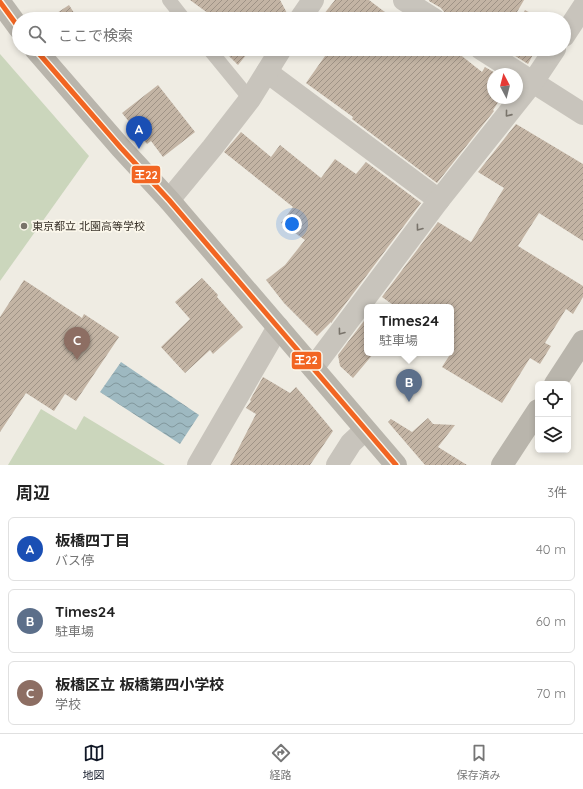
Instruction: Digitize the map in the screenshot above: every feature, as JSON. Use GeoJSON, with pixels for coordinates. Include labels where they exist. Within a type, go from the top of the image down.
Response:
{"type":"FeatureCollection","features":[{"type":"Feature","properties":{"kind":"street"},"geometry":{"type":"LineString","coordinates":[[404,0],[423,12]]}},
{"type":"Feature","properties":{"kind":"street"},"geometry":{"type":"LineString","coordinates":[[0,2],[12,18]]}},
{"type":"Feature","properties":{"kind":"street"},"geometry":{"type":"LineString","coordinates":[[571,25],[583,7]]}},
{"type":"Feature","properties":{"kind":"street"},"geometry":{"type":"LineString","coordinates":[[42,56],[121,148],[169,200],[396,465]]}},
{"type":"Feature","properties":{"kind":"street"},"geometry":{"type":"LineString","coordinates":[[169,200],[250,99],[277,56]]}},
{"type":"Feature","properties":{"kind":"street"},"geometry":{"type":"LineString","coordinates":[[492,56],[583,114]]}},
{"type":"Feature","properties":{"kind":"street"},"geometry":{"type":"LineString","coordinates":[[313,368],[439,200],[533,82],[550,56]]}},
{"type":"Feature","properties":{"kind":"street"},"geometry":{"type":"LineString","coordinates":[[267,72],[439,200]]}},
{"type":"Feature","properties":{"kind":"street"},"geometry":{"type":"LineString","coordinates":[[198,465],[278,327]]}},
{"type":"Feature","properties":{"kind":"street"},"geometry":{"type":"LineString","coordinates":[[557,381],[583,341]]}},
{"type":"Feature","properties":{"kind":"street"},"geometry":{"type":"LineString","coordinates":[[502,465],[535,415]]}},
{"type":"Feature","properties":{"kind":"street"},"geometry":{"type":"LineString","coordinates":[[337,465],[351,443],[365,430]]}},
{"type":"Feature","properties":{"kind":"lane"},"geometry":{"type":"LineString","coordinates":[[169,0],[178,12]]}},
{"type":"Feature","properties":{"kind":"lane"},"geometry":{"type":"LineString","coordinates":[[215,56],[250,99]]}},
{"type":"Feature","properties":{"kind":"green space","name":"東京都立 北園高等学校"},"geometry":{"type":"Polygon","coordinates":[[[0,54],[89,156],[0,281],[0,54]]]}},
{"type":"Feature","properties":{"kind":"green space"},"geometry":{"type":"Polygon","coordinates":[[[41,409],[76,430],[84,416],[165,465],[8,465],[41,409]]]}},
{"type":"Feature","properties":{"kind":"water"},"geometry":{"type":"Polygon","coordinates":[[[121,362],[199,415],[180,444],[100,392],[121,362]]]}},
{"type":"Feature","properties":{"kind":"building"},"geometry":{"type":"Polygon","coordinates":[[[190,0],[280,0],[286,12],[206,12],[190,0]]]}},
{"type":"Feature","properties":{"kind":"building"},"geometry":{"type":"Polygon","coordinates":[[[335,0],[369,0],[385,12],[326,12],[335,0]]]}},
{"type":"Feature","properties":{"kind":"building"},"geometry":{"type":"Polygon","coordinates":[[[524,0],[517,12],[444,12],[441,8],[429,1],[524,0]]]}},
{"type":"Feature","properties":{"kind":"building"},"geometry":{"type":"Polygon","coordinates":[[[69,5],[74,12],[58,12],[69,5]]]}},
{"type":"Feature","properties":{"kind":"building"},"geometry":{"type":"Polygon","coordinates":[[[229,56],[245,56],[238,65],[229,56]]]}},
{"type":"Feature","properties":{"kind":"building"},"geometry":{"type":"Polygon","coordinates":[[[325,56],[462,56],[482,72],[485,67],[487,68],[487,104],[497,104],[493,110],[494,111],[437,183],[352,119],[353,117],[306,83],[325,56]]]}},
{"type":"Feature","properties":{"kind":"building"},"geometry":{"type":"Polygon","coordinates":[[[515,56],[532,56],[528,64],[515,56]]]}},
{"type":"Feature","properties":{"kind":"building"},"geometry":{"type":"Polygon","coordinates":[[[158,85],[195,132],[163,157],[151,141],[147,144],[122,113],[158,85]]]}},
{"type":"Feature","properties":{"kind":"building"},"geometry":{"type":"Polygon","coordinates":[[[516,124],[583,164],[583,241],[539,213],[518,246],[583,286],[583,297],[573,314],[566,309],[545,343],[551,346],[540,364],[530,358],[502,403],[442,367],[449,356],[454,356],[454,304],[392,304],[382,297],[438,222],[471,242],[504,188],[478,172],[516,124]]]}},
{"type":"Feature","properties":{"kind":"building"},"geometry":{"type":"Polygon","coordinates":[[[241,132],[271,157],[280,145],[321,178],[335,159],[356,174],[366,162],[421,203],[331,323],[317,336],[284,303],[266,280],[285,265],[305,240],[281,223],[293,207],[224,152],[241,132]]]}},
{"type":"Feature","properties":{"kind":"building"},"geometry":{"type":"Polygon","coordinates":[[[202,278],[218,295],[217,297],[243,327],[213,354],[210,350],[185,373],[161,347],[190,319],[175,302],[202,278]]]}},
{"type":"Feature","properties":{"kind":"building"},"geometry":{"type":"Polygon","coordinates":[[[24,280],[82,318],[84,314],[119,337],[76,401],[65,394],[54,411],[26,393],[0,432],[0,317],[24,280]]]}},
{"type":"Feature","properties":{"kind":"building"},"geometry":{"type":"Polygon","coordinates":[[[364,321],[364,356],[371,356],[353,378],[340,366],[338,355],[364,321]]]}},
{"type":"Feature","properties":{"kind":"building"},"geometry":{"type":"Polygon","coordinates":[[[263,377],[290,393],[296,387],[333,431],[310,465],[230,465],[256,414],[246,408],[263,377]]]}},
{"type":"Feature","properties":{"kind":"building"},"geometry":{"type":"Polygon","coordinates":[[[428,418],[433,424],[455,425],[438,447],[467,465],[425,465],[388,422],[391,419],[412,432],[428,418]]]}},
{"type":"Feature","properties":{"kind":"transit line","name":"王22"},"geometry":{"type":"LineString","coordinates":[[0,2],[12,18]]}},
{"type":"Feature","properties":{"kind":"transit line","name":"王22"},"geometry":{"type":"LineString","coordinates":[[41,56],[121,148],[169,200],[396,465]]}},
{"type":"Feature","properties":{"kind":"place","name":"板橋四丁目"},"geometry":{"type":"Point","coordinates":[139,149]}},
{"type":"Feature","properties":{"kind":"place","name":"東京都立 北園高等学校"},"geometry":{"type":"Point","coordinates":[24,226]}},
{"type":"Feature","properties":{"kind":"place","name":"板橋区立 板橋第四小学校"},"geometry":{"type":"Point","coordinates":[77,360]}},
{"type":"Feature","properties":{"kind":"place","name":"Times24"},"geometry":{"type":"Point","coordinates":[409,402]}}]}
